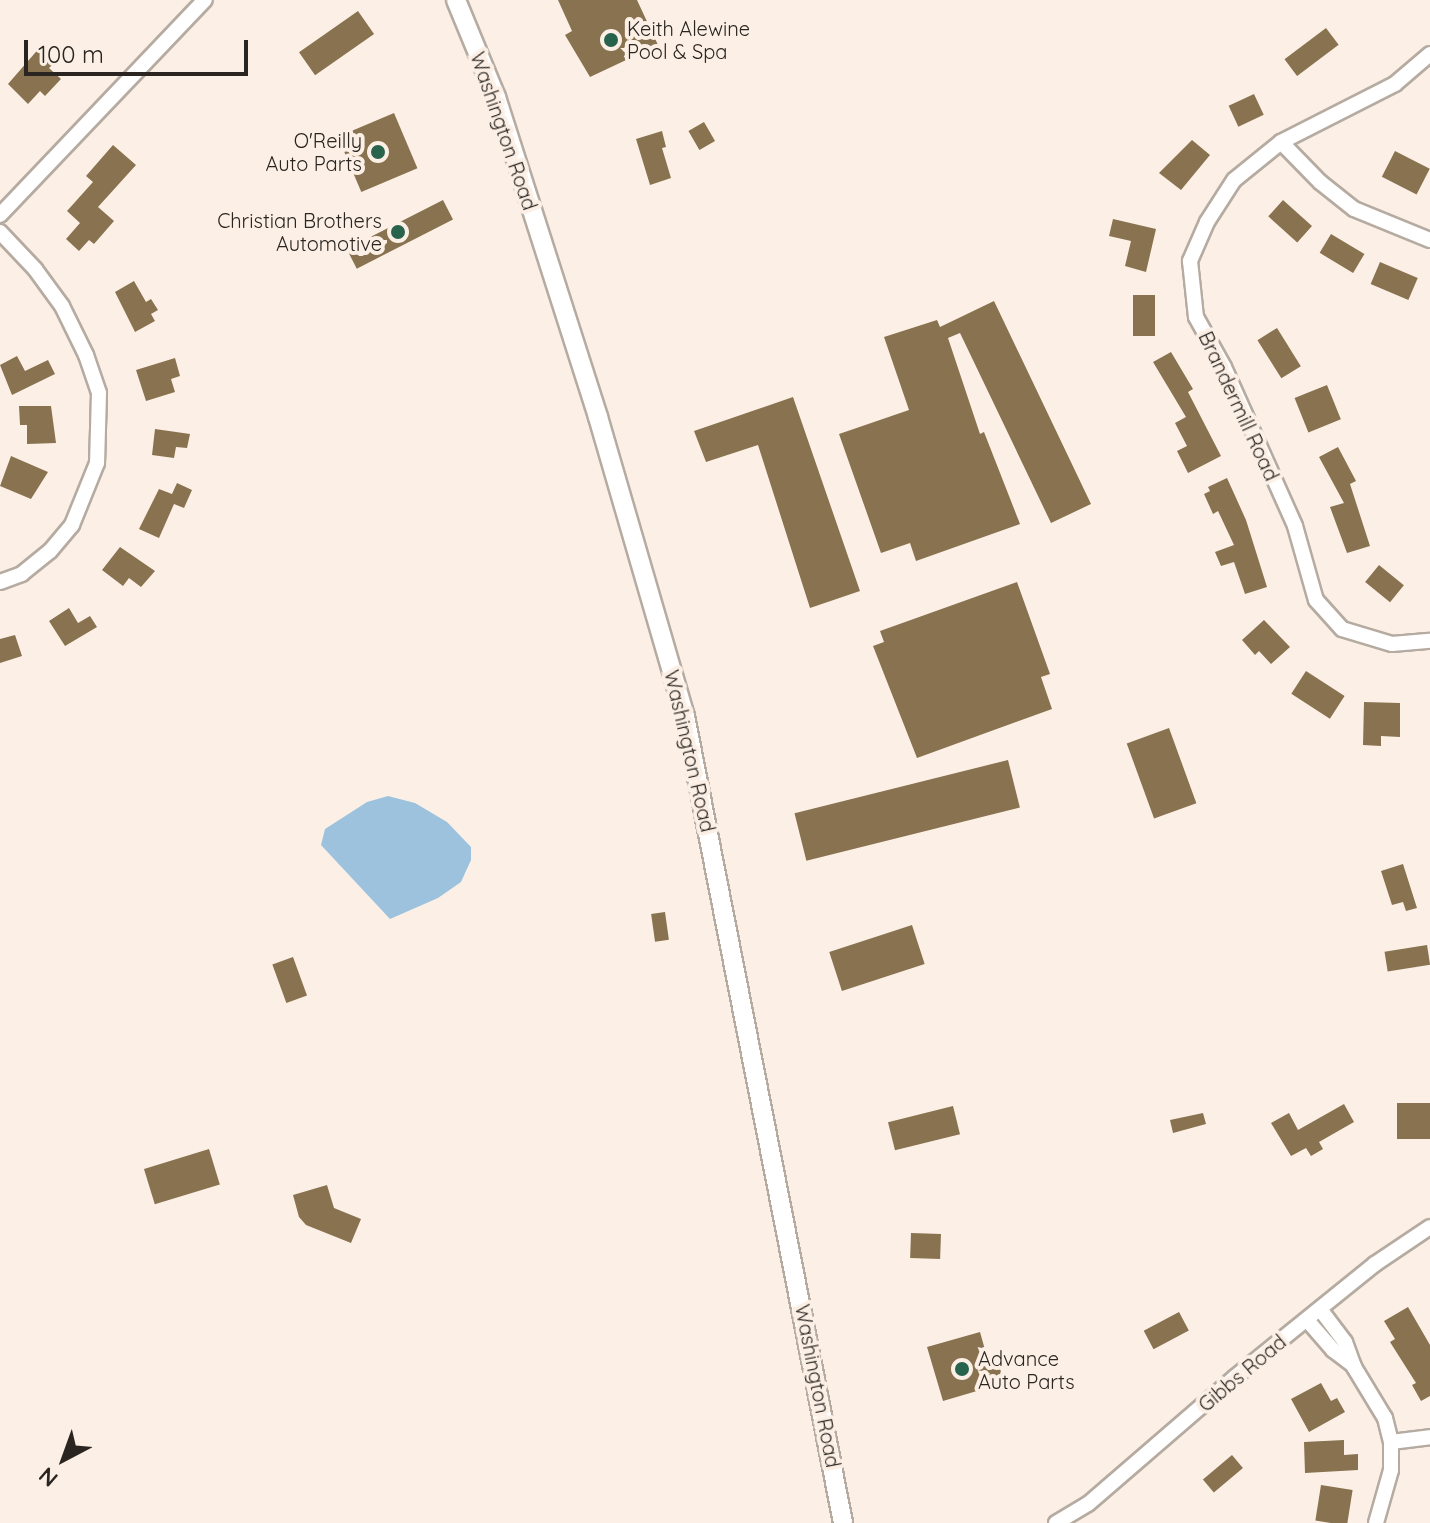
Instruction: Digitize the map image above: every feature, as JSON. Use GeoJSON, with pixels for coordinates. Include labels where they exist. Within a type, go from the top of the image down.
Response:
{"type":"FeatureCollection","features":[{"type":"Feature","properties":{"kind":"main road","name":"Washington Road"},"geometry":{"type":"LineString","coordinates":[[456,0],[500,110],[598,417],[685,716],[843,1523]]}},
{"type":"Feature","properties":{"kind":"street"},"geometry":{"type":"LineString","coordinates":[[0,215],[205,0]]}},
{"type":"Feature","properties":{"kind":"street","name":"Brandermill Road"},"geometry":{"type":"LineString","coordinates":[[1430,54],[1395,84],[1281,142],[1234,180],[1207,222],[1190,261],[1196,317],[1224,367],[1295,526],[1316,600],[1342,629],[1392,644],[1430,641]]}},
{"type":"Feature","properties":{"kind":"street"},"geometry":{"type":"LineString","coordinates":[[1281,142],[1320,182],[1354,209],[1430,240]]}},
{"type":"Feature","properties":{"kind":"street"},"geometry":{"type":"LineString","coordinates":[[0,232],[35,269],[62,306],[86,355],[99,393],[97,463],[72,525],[50,551],[22,574],[0,582]]}},
{"type":"Feature","properties":{"kind":"street","name":"Gibbs Road"},"geometry":{"type":"LineString","coordinates":[[1056,1523],[1088,1504],[1404,1241],[1430,1227]]}},
{"type":"Feature","properties":{"kind":"street"},"geometry":{"type":"LineString","coordinates":[[1320,1309],[1345,1342],[1354,1367],[1385,1418],[1391,1442],[1391,1470],[1376,1523]]}},
{"type":"Feature","properties":{"kind":"street"},"geometry":{"type":"LineString","coordinates":[[1307,1320],[1333,1350],[1354,1367]]}},
{"type":"Feature","properties":{"kind":"street"},"geometry":{"type":"LineString","coordinates":[[1391,1442],[1430,1437]]}},
{"type":"Feature","properties":{"kind":"water"},"geometry":{"type":"Polygon","coordinates":[[[388,796],[415,803],[447,822],[471,847],[471,860],[461,882],[438,898],[390,919],[321,845],[325,829],[367,802],[388,796]]]}},
{"type":"Feature","properties":{"kind":"building","name":"Keith Alewine Pool & Spa"},"geometry":{"type":"Polygon","coordinates":[[[558,0],[637,0],[658,45],[590,77],[565,35],[572,31],[558,0]]]}},
{"type":"Feature","properties":{"kind":"building"},"geometry":{"type":"Polygon","coordinates":[[[358,11],[374,34],[315,75],[299,52],[358,11]]]}},
{"type":"Feature","properties":{"kind":"building"},"geometry":{"type":"Polygon","coordinates":[[[1326,28],[1339,45],[1297,76],[1284,59],[1326,28]]]}},
{"type":"Feature","properties":{"kind":"building"},"geometry":{"type":"Polygon","coordinates":[[[41,46],[56,61],[49,68],[61,79],[45,96],[40,91],[28,104],[8,84],[41,46]]]}},
{"type":"Feature","properties":{"kind":"building"},"geometry":{"type":"Polygon","coordinates":[[[1254,94],[1264,115],[1238,127],[1229,106],[1254,94]]]}},
{"type":"Feature","properties":{"kind":"building","name":"O'Reilly Auto Parts"},"geometry":{"type":"Polygon","coordinates":[[[394,113],[417,168],[361,192],[338,137],[394,113]]]}},
{"type":"Feature","properties":{"kind":"building"},"geometry":{"type":"Polygon","coordinates":[[[704,122],[715,141],[699,150],[688,131],[704,122]]]}},
{"type":"Feature","properties":{"kind":"building"},"geometry":{"type":"Polygon","coordinates":[[[662,131],[666,147],[662,148],[671,178],[650,185],[636,139],[662,131]]]}},
{"type":"Feature","properties":{"kind":"building"},"geometry":{"type":"Polygon","coordinates":[[[1192,140],[1210,155],[1181,190],[1159,173],[1192,140]]]}},
{"type":"Feature","properties":{"kind":"building"},"geometry":{"type":"Polygon","coordinates":[[[113,145],[136,165],[98,207],[114,221],[94,244],[89,240],[79,251],[66,239],[80,223],[67,211],[93,182],[86,176],[113,145]]]}},
{"type":"Feature","properties":{"kind":"building"},"geometry":{"type":"Polygon","coordinates":[[[1395,151],[1430,169],[1417,195],[1382,177],[1395,151]]]}},
{"type":"Feature","properties":{"kind":"building","name":"Christian Brothers Automotive"},"geometry":{"type":"Polygon","coordinates":[[[443,200],[453,220],[357,269],[347,249],[443,200]]]}},
{"type":"Feature","properties":{"kind":"building"},"geometry":{"type":"Polygon","coordinates":[[[1283,200],[1312,226],[1297,242],[1268,216],[1283,200]]]}},
{"type":"Feature","properties":{"kind":"building"},"geometry":{"type":"Polygon","coordinates":[[[1113,219],[1156,229],[1146,272],[1125,266],[1131,241],[1109,236],[1113,219]]]}},
{"type":"Feature","properties":{"kind":"building"},"geometry":{"type":"Polygon","coordinates":[[[1331,234],[1364,254],[1353,273],[1320,253],[1331,234]]]}},
{"type":"Feature","properties":{"kind":"building"},"geometry":{"type":"Polygon","coordinates":[[[1380,262],[1418,278],[1408,300],[1371,284],[1380,262]]]}},
{"type":"Feature","properties":{"kind":"building"},"geometry":{"type":"Polygon","coordinates":[[[134,281],[146,302],[151,299],[158,310],[151,314],[155,321],[135,332],[115,292],[134,281]]]}},
{"type":"Feature","properties":{"kind":"building"},"geometry":{"type":"Polygon","coordinates":[[[1133,295],[1155,295],[1155,336],[1133,336],[1133,295]]]}},
{"type":"Feature","properties":{"kind":"building"},"geometry":{"type":"Polygon","coordinates":[[[994,301],[1091,504],[1051,523],[960,333],[948,338],[980,434],[984,432],[1020,524],[916,561],[910,543],[881,553],[839,434],[909,410],[884,337],[937,320],[940,327],[994,301]]]}},
{"type":"Feature","properties":{"kind":"building"},"geometry":{"type":"Polygon","coordinates":[[[1277,328],[1301,366],[1281,378],[1257,340],[1277,328]]]}},
{"type":"Feature","properties":{"kind":"building"},"geometry":{"type":"Polygon","coordinates":[[[1171,352],[1193,389],[1188,392],[1221,456],[1188,473],[1177,451],[1187,446],[1175,423],[1186,417],[1153,362],[1171,352]]]}},
{"type":"Feature","properties":{"kind":"building"},"geometry":{"type":"Polygon","coordinates":[[[17,356],[25,371],[48,360],[55,374],[12,395],[0,365],[17,356]]]}},
{"type":"Feature","properties":{"kind":"building"},"geometry":{"type":"Polygon","coordinates":[[[175,358],[180,376],[171,379],[175,392],[146,401],[136,370],[175,358]]]}},
{"type":"Feature","properties":{"kind":"building"},"geometry":{"type":"Polygon","coordinates":[[[1327,385],[1341,419],[1308,432],[1295,398],[1327,385]]]}},
{"type":"Feature","properties":{"kind":"building"},"geometry":{"type":"Polygon","coordinates":[[[793,397],[860,591],[810,608],[758,445],[706,462],[694,431],[793,397]]]}},
{"type":"Feature","properties":{"kind":"building"},"geometry":{"type":"Polygon","coordinates":[[[19,406],[51,406],[56,443],[27,444],[27,425],[20,425],[19,406]]]}},
{"type":"Feature","properties":{"kind":"building"},"geometry":{"type":"Polygon","coordinates":[[[155,429],[190,434],[187,448],[176,447],[174,458],[152,455],[155,429]]]}},
{"type":"Feature","properties":{"kind":"building"},"geometry":{"type":"Polygon","coordinates":[[[1338,447],[1356,481],[1350,484],[1370,546],[1347,553],[1330,507],[1344,503],[1319,457],[1338,447]]]}},
{"type":"Feature","properties":{"kind":"building"},"geometry":{"type":"Polygon","coordinates":[[[11,456],[48,472],[31,499],[0,486],[11,456]]]}},
{"type":"Feature","properties":{"kind":"building"},"geometry":{"type":"Polygon","coordinates":[[[1227,478],[1246,520],[1267,587],[1245,594],[1234,562],[1221,566],[1215,552],[1234,545],[1218,511],[1213,514],[1204,494],[1210,491],[1208,487],[1227,478]]]}},
{"type":"Feature","properties":{"kind":"building"},"geometry":{"type":"Polygon","coordinates":[[[177,483],[192,490],[184,508],[174,504],[159,538],[139,529],[159,489],[172,494],[177,483]]]}},
{"type":"Feature","properties":{"kind":"building"},"geometry":{"type":"Polygon","coordinates":[[[120,547],[155,571],[141,587],[129,578],[123,586],[102,570],[120,547]]]}},
{"type":"Feature","properties":{"kind":"building"},"geometry":{"type":"Polygon","coordinates":[[[1379,565],[1404,585],[1390,602],[1365,582],[1379,565]]]}},
{"type":"Feature","properties":{"kind":"building"},"geometry":{"type":"Polygon","coordinates":[[[1017,582],[1050,674],[1041,677],[1052,709],[917,758],[873,646],[884,642],[880,631],[1017,582]]]}},
{"type":"Feature","properties":{"kind":"building"},"geometry":{"type":"Polygon","coordinates":[[[69,608],[78,623],[90,616],[97,627],[65,646],[49,621],[69,608]]]}},
{"type":"Feature","properties":{"kind":"building"},"geometry":{"type":"Polygon","coordinates":[[[1264,620],[1290,647],[1271,664],[1259,651],[1255,655],[1242,640],[1264,620]]]}},
{"type":"Feature","properties":{"kind":"building"},"geometry":{"type":"Polygon","coordinates":[[[15,635],[22,656],[0,663],[0,639],[15,635]]]}},
{"type":"Feature","properties":{"kind":"building"},"geometry":{"type":"Polygon","coordinates":[[[1306,671],[1345,696],[1330,719],[1291,694],[1306,671]]]}},
{"type":"Feature","properties":{"kind":"building"},"geometry":{"type":"Polygon","coordinates":[[[1364,702],[1400,703],[1400,737],[1381,736],[1381,746],[1363,745],[1364,702]]]}},
{"type":"Feature","properties":{"kind":"building"},"geometry":{"type":"Polygon","coordinates":[[[1169,728],[1196,803],[1154,819],[1127,743],[1169,728]]]}},
{"type":"Feature","properties":{"kind":"building"},"geometry":{"type":"Polygon","coordinates":[[[1008,760],[1020,808],[806,861],[795,813],[1008,760]]]}},
{"type":"Feature","properties":{"kind":"building"},"geometry":{"type":"Polygon","coordinates":[[[1403,864],[1417,908],[1406,911],[1403,902],[1392,905],[1381,871],[1403,864]]]}},
{"type":"Feature","properties":{"kind":"building"},"geometry":{"type":"Polygon","coordinates":[[[665,912],[669,940],[655,942],[651,914],[665,912]]]}},
{"type":"Feature","properties":{"kind":"building"},"geometry":{"type":"Polygon","coordinates":[[[912,925],[925,964],[842,991],[829,952],[912,925]]]}},
{"type":"Feature","properties":{"kind":"building"},"geometry":{"type":"Polygon","coordinates":[[[1427,945],[1430,965],[1388,971],[1385,952],[1427,945]]]}},
{"type":"Feature","properties":{"kind":"building"},"geometry":{"type":"Polygon","coordinates":[[[293,957],[307,996],[286,1003],[272,965],[293,957]]]}},
{"type":"Feature","properties":{"kind":"building"},"geometry":{"type":"Polygon","coordinates":[[[1397,1103],[1430,1103],[1430,1139],[1397,1139],[1397,1103]]]}},
{"type":"Feature","properties":{"kind":"building"},"geometry":{"type":"Polygon","coordinates":[[[1344,1104],[1354,1122],[1319,1142],[1323,1149],[1311,1156],[1306,1148],[1291,1156],[1271,1123],[1289,1113],[1298,1130],[1344,1104]]]}},
{"type":"Feature","properties":{"kind":"building"},"geometry":{"type":"Polygon","coordinates":[[[953,1106],[960,1134],[895,1150],[888,1122],[953,1106]]]}},
{"type":"Feature","properties":{"kind":"building"},"geometry":{"type":"Polygon","coordinates":[[[1203,1113],[1206,1124],[1173,1133],[1170,1120],[1203,1113]]]}},
{"type":"Feature","properties":{"kind":"building"},"geometry":{"type":"Polygon","coordinates":[[[209,1149],[220,1184],[155,1204],[144,1169],[209,1149]]]}},
{"type":"Feature","properties":{"kind":"building"},"geometry":{"type":"Polygon","coordinates":[[[327,1185],[334,1208],[361,1219],[351,1243],[306,1225],[299,1217],[293,1195],[327,1185]]]}},
{"type":"Feature","properties":{"kind":"building"},"geometry":{"type":"Polygon","coordinates":[[[911,1233],[941,1234],[940,1259],[910,1258],[911,1233]]]}},
{"type":"Feature","properties":{"kind":"building"},"geometry":{"type":"Polygon","coordinates":[[[1408,1307],[1430,1345],[1430,1396],[1421,1401],[1412,1385],[1416,1383],[1390,1342],[1395,1339],[1384,1321],[1408,1307]]]}},
{"type":"Feature","properties":{"kind":"building"},"geometry":{"type":"Polygon","coordinates":[[[1179,1312],[1189,1331],[1154,1349],[1144,1331],[1179,1312]]]}},
{"type":"Feature","properties":{"kind":"building"},"geometry":{"type":"Polygon","coordinates":[[[980,1332],[989,1364],[998,1361],[1004,1383],[943,1401],[927,1347],[980,1332]]]}},
{"type":"Feature","properties":{"kind":"building"},"geometry":{"type":"Polygon","coordinates":[[[1321,1383],[1331,1401],[1337,1398],[1345,1412],[1309,1432],[1291,1399],[1321,1383]]]}},
{"type":"Feature","properties":{"kind":"building"},"geometry":{"type":"Polygon","coordinates":[[[1344,1440],[1344,1455],[1358,1454],[1358,1470],[1305,1473],[1304,1442],[1344,1440]]]}},
{"type":"Feature","properties":{"kind":"building"},"geometry":{"type":"Polygon","coordinates":[[[1232,1455],[1243,1468],[1214,1492],[1203,1479],[1232,1455]]]}},
{"type":"Feature","properties":{"kind":"building"},"geometry":{"type":"Polygon","coordinates":[[[1321,1485],[1353,1490],[1347,1523],[1315,1521],[1321,1485]]]}},
{"type":"Feature","properties":{"kind":"place","name":"Keith Alewine Pool & Spa"},"geometry":{"type":"Point","coordinates":[611,40]}},
{"type":"Feature","properties":{"kind":"place","name":"O'Reilly Auto Parts"},"geometry":{"type":"Point","coordinates":[378,152]}},
{"type":"Feature","properties":{"kind":"place","name":"Christian Brothers Automotive"},"geometry":{"type":"Point","coordinates":[398,232]}},
{"type":"Feature","properties":{"kind":"place","name":"Advance Auto Parts"},"geometry":{"type":"Point","coordinates":[962,1369]}}]}
